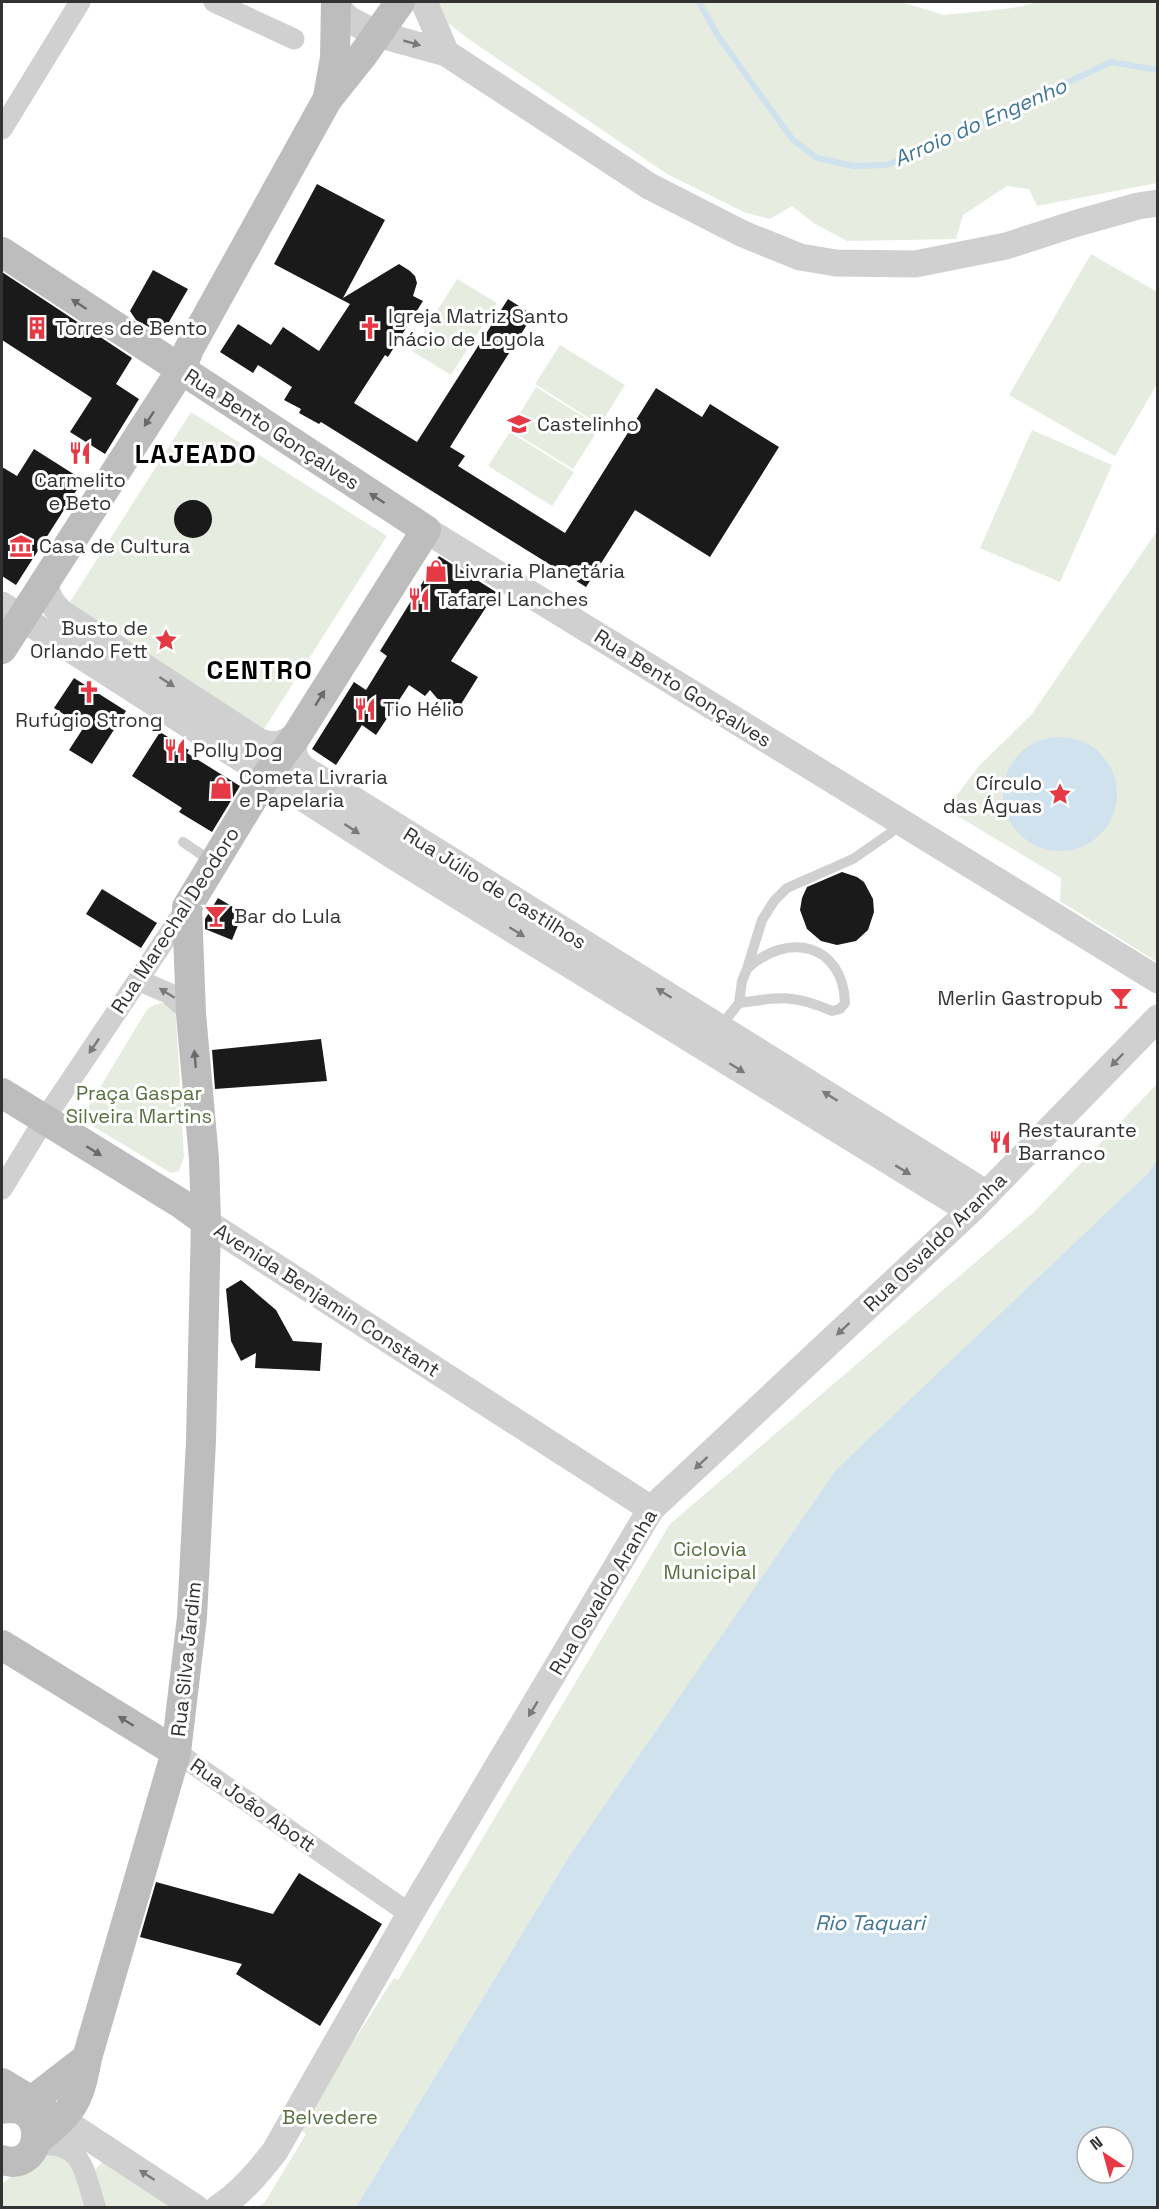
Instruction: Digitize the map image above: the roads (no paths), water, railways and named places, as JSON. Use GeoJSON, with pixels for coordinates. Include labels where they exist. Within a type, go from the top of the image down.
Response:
{"type":"FeatureCollection","features":[{"type":"Feature","properties":{"kind":"main road"},"geometry":{"type":"LineString","coordinates":[[2,649],[11,612],[45,581],[181,370],[189,349],[327,100],[370,45],[399,2]]}},
{"type":"Feature","properties":{"kind":"main road"},"geometry":{"type":"LineString","coordinates":[[327,100],[334,74],[336,4]]}},
{"type":"Feature","properties":{"kind":"main road","name":"Rua Bento Gonçalves"},"geometry":{"type":"LineString","coordinates":[[2,252],[426,530]]}},
{"type":"Feature","properties":{"kind":"main road","name":"Rua Marechal Deodoro"},"geometry":{"type":"LineString","coordinates":[[188,907],[267,775],[297,735],[426,530]]}},
{"type":"Feature","properties":{"kind":"main road","name":"Rua Silva Jardim"},"geometry":{"type":"LineString","coordinates":[[3,2163],[24,2158],[31,2153],[36,2143],[62,2120],[74,2104],[82,2086],[87,2058],[176,1752],[192,1617],[201,1441],[206,1235],[204,1159],[191,1014],[188,907]]}},
{"type":"Feature","properties":{"kind":"main road"},"geometry":{"type":"LineString","coordinates":[[2,1094],[180,1203],[206,1235]]}},
{"type":"Feature","properties":{"kind":"main road","name":"Rua Silva Jardim"},"geometry":{"type":"LineString","coordinates":[[180,1203],[190,1195],[204,1159]]}},
{"type":"Feature","properties":{"kind":"main road","name":"Rua João Abott"},"geometry":{"type":"LineString","coordinates":[[2,1645],[176,1752]]}},
{"type":"Feature","properties":{"kind":"main road"},"geometry":{"type":"LineString","coordinates":[[18,2106],[87,2058]]}},
{"type":"Feature","properties":{"kind":"main road"},"geometry":{"type":"LineString","coordinates":[[2,2083],[18,2106],[31,2116],[37,2128],[36,2143]]}},
{"type":"Feature","properties":{"kind":"main road"},"geometry":{"type":"LineString","coordinates":[[18,2106],[62,2120]]}},
{"type":"Feature","properties":{"kind":"street"},"geometry":{"type":"LineString","coordinates":[[2,129],[80,2]]}},
{"type":"Feature","properties":{"kind":"street"},"geometry":{"type":"LineString","coordinates":[[214,2],[294,39]]}},
{"type":"Feature","properties":{"kind":"street"},"geometry":{"type":"LineString","coordinates":[[424,2],[446,53]]}},
{"type":"Feature","properties":{"kind":"street"},"geometry":{"type":"LineString","coordinates":[[336,4],[370,45],[408,41],[446,53],[649,186],[743,234],[800,256],[836,263],[915,264],[1006,246],[1074,224],[1138,206],[1158,203]]}},
{"type":"Feature","properties":{"kind":"street","name":"Rua Bento Gonçalves"},"geometry":{"type":"LineString","coordinates":[[426,530],[1158,980]]}},
{"type":"Feature","properties":{"kind":"street"},"geometry":{"type":"LineString","coordinates":[[45,581],[47,596],[51,604],[63,614],[258,741],[268,746],[279,746],[297,735]]}},
{"type":"Feature","properties":{"kind":"street","name":"Rua Júlio de Castilhos"},"geometry":{"type":"LineString","coordinates":[[11,612],[267,775],[402,846],[978,1202]]}},
{"type":"Feature","properties":{"kind":"street","name":"Rua Júlio de Castilhos"},"geometry":{"type":"LineString","coordinates":[[297,735],[292,746],[297,763],[402,846]]}},
{"type":"Feature","properties":{"kind":"street","name":"Rua Marechal Deodoro"},"geometry":{"type":"LineString","coordinates":[[2,1189],[45,1120],[188,907]]}},
{"type":"Feature","properties":{"kind":"street"},"geometry":{"type":"LineString","coordinates":[[138,980],[168,993],[191,1014]]}},
{"type":"Feature","properties":{"kind":"street","name":"Rua Osvaldo Aranha"},"geometry":{"type":"LineString","coordinates":[[218,2208],[250,2182],[275,2151],[410,1914],[651,1509],[978,1202],[1158,1018]]}},
{"type":"Feature","properties":{"kind":"street","name":"Avenida Benjamin Constant"},"geometry":{"type":"LineString","coordinates":[[206,1235],[651,1509]]}},
{"type":"Feature","properties":{"kind":"street","name":"Rua João Abott"},"geometry":{"type":"LineString","coordinates":[[176,1752],[410,1914]]}},
{"type":"Feature","properties":{"kind":"street"},"geometry":{"type":"LineString","coordinates":[[62,2120],[196,2208]]}},
{"type":"Feature","properties":{"kind":"street"},"geometry":{"type":"LineString","coordinates":[[36,2143],[63,2145],[74,2152],[96,2208]]}},
{"type":"Feature","properties":{"kind":"lane"},"geometry":{"type":"LineString","coordinates":[[713,1038],[739,1003],[742,981],[762,920],[774,901],[787,888],[853,859],[902,823]]}},
{"type":"Feature","properties":{"kind":"lane"},"geometry":{"type":"LineString","coordinates":[[183,843],[214,862]]}},
{"type":"Feature","properties":{"kind":"lane"},"geometry":{"type":"LineString","coordinates":[[739,1003],[783,997],[810,1001],[832,1011],[840,1009],[845,1003],[845,988],[839,972],[818,951],[805,946],[790,946],[775,950],[758,959],[747,969]]}},
{"type":"Feature","properties":{"kind":"water","name":"Círculo das Águas"},"geometry":{"type":"Polygon","coordinates":[[[1060,737],[1082,741],[1100,754],[1113,772],[1117,794],[1113,816],[1100,834],[1082,847],[1060,851],[1038,847],[1020,834],[1007,816],[1003,794],[1007,772],[1020,754],[1038,741],[1060,737]]]}},
{"type":"Feature","properties":{"kind":"water","name":"Rio Taquari"},"geometry":{"type":"Polygon","coordinates":[[[1157,1160],[1157,2207],[356,2207],[568,1858],[836,1470],[1148,1173],[1157,1160]]]}},
{"type":"Feature","properties":{"kind":"waterway","name":"Arroio do Engenho"},"geometry":{"type":"LineString","coordinates":[[699,2],[718,36],[793,140],[817,158],[854,166],[886,165],[913,155],[1111,62],[1158,70]]}},
{"type":"Feature","properties":{"kind":"place","name":"Torres de Bento"},"geometry":{"type":"Point","coordinates":[37,328]}},
{"type":"Feature","properties":{"kind":"place","name":"Igreja Matriz Santo Inácio de Loyola"},"geometry":{"type":"Point","coordinates":[370,328]}},
{"type":"Feature","properties":{"kind":"place","name":"Castelinho"},"geometry":{"type":"Point","coordinates":[519,424]}},
{"type":"Feature","properties":{"kind":"place","name":"Carmelito e Beto"},"geometry":{"type":"Point","coordinates":[80,453]}},
{"type":"Feature","properties":{"kind":"place","name":"Casa de Cultura"},"geometry":{"type":"Point","coordinates":[21,546]}},
{"type":"Feature","properties":{"kind":"place","name":"Livraria Planetária"},"geometry":{"type":"Point","coordinates":[436,571]}},
{"type":"Feature","properties":{"kind":"place","name":"Tafarel Lanches"},"geometry":{"type":"Point","coordinates":[419,599]}},
{"type":"Feature","properties":{"kind":"place","name":"Busto de Orlando Fett"},"geometry":{"type":"Point","coordinates":[166,640]}},
{"type":"Feature","properties":{"kind":"place","name":"Rufúgio Strong"},"geometry":{"type":"Point","coordinates":[89,692]}},
{"type":"Feature","properties":{"kind":"place","name":"Tio Hélio"},"geometry":{"type":"Point","coordinates":[365,709]}},
{"type":"Feature","properties":{"kind":"place","name":"Polly Dog"},"geometry":{"type":"Point","coordinates":[175,750]}},
{"type":"Feature","properties":{"kind":"place","name":"Cometa Livraria e Papelaria"},"geometry":{"type":"Point","coordinates":[221,788]}},
{"type":"Feature","properties":{"kind":"place","name":"Círculo das Águas"},"geometry":{"type":"Point","coordinates":[1060,794]}},
{"type":"Feature","properties":{"kind":"place","name":"Bar do Lula"},"geometry":{"type":"Point","coordinates":[216,916]}},
{"type":"Feature","properties":{"kind":"place","name":"Merlin Gastropub"},"geometry":{"type":"Point","coordinates":[1121,998]}},
{"type":"Feature","properties":{"kind":"place","name":"Restaurante Barranco"},"geometry":{"type":"Point","coordinates":[1000,1142]}},
{"type":"Feature","properties":{"kind":"district","name":"LAJEADO"},"geometry":{"type":"Point","coordinates":[196,454]}},
{"type":"Feature","properties":{"kind":"district","name":"CENTRO"},"geometry":{"type":"Point","coordinates":[260,670]}},
{"type":"Feature","properties":{"kind":"park label","name":"Praça Gaspar Silveira Martins"},"geometry":{"type":"Point","coordinates":[139,1104]}},
{"type":"Feature","properties":{"kind":"park label","name":"Ciclovia Municipal"},"geometry":{"type":"Point","coordinates":[710,1560]}},
{"type":"Feature","properties":{"kind":"park label","name":"Belvedere"},"geometry":{"type":"Point","coordinates":[330,2117]}}]}
